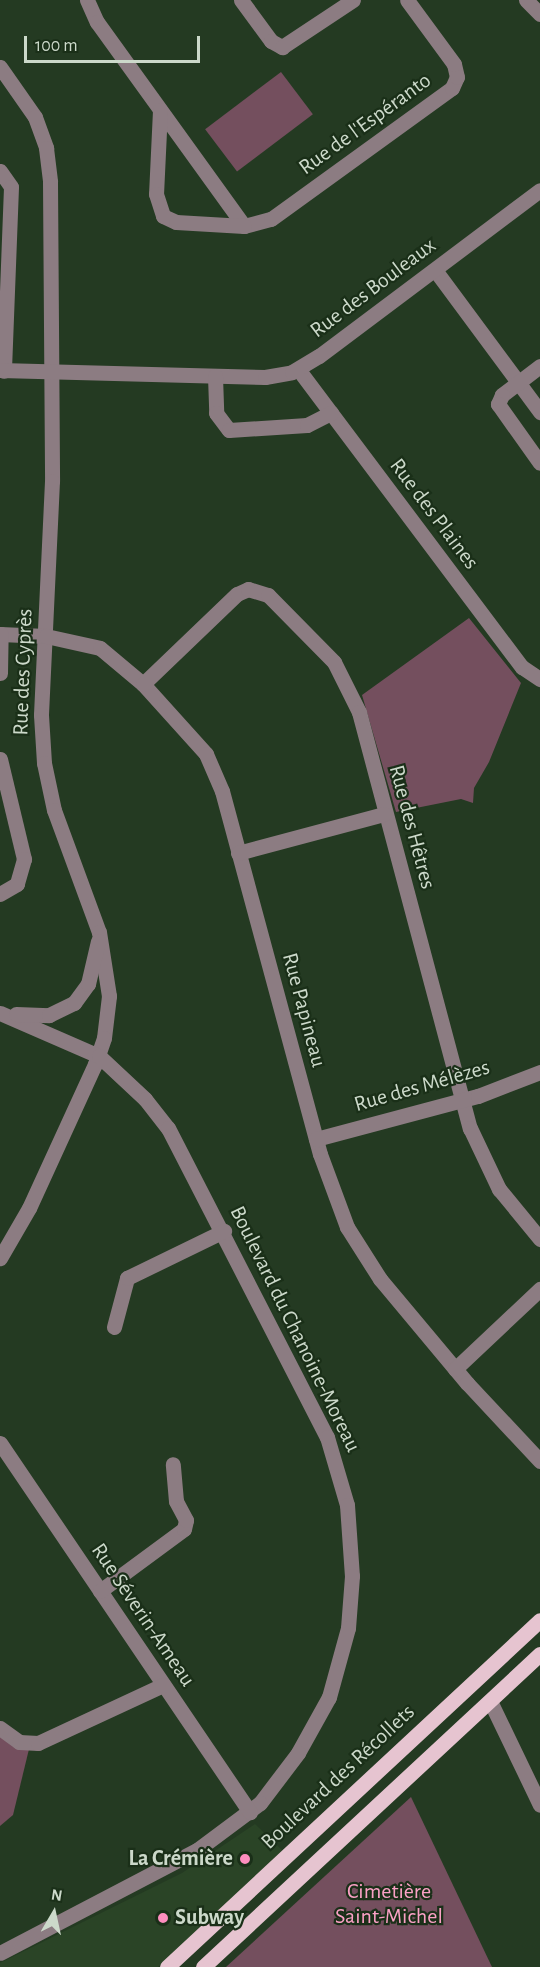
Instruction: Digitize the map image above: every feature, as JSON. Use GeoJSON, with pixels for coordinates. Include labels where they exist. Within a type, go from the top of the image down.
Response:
{"type":"FeatureCollection","features":[{"type":"Feature","properties":{"kind":"main road","name":"Boulevard des Récollets"},"geometry":{"type":"LineString","coordinates":[[167,1967],[540,1620]]}},
{"type":"Feature","properties":{"kind":"main road"},"geometry":{"type":"LineString","coordinates":[[203,1967],[540,1654]]}},
{"type":"Feature","properties":{"kind":"street"},"geometry":{"type":"LineString","coordinates":[[87,0],[97,22],[244,226]]}},
{"type":"Feature","properties":{"kind":"street"},"geometry":{"type":"LineString","coordinates":[[241,0],[271,41],[282,47],[353,0]]}},
{"type":"Feature","properties":{"kind":"street","name":"Rue de l'Espéranto"},"geometry":{"type":"LineString","coordinates":[[160,110],[156,194],[163,216],[176,222],[244,226],[271,219],[452,88],[457,77],[454,64],[407,0]]}},
{"type":"Feature","properties":{"kind":"street"},"geometry":{"type":"LineString","coordinates":[[525,0],[540,14]]}},
{"type":"Feature","properties":{"kind":"street","name":"Rue des Cyprès"},"geometry":{"type":"LineString","coordinates":[[0,67],[35,117],[47,156],[51,372],[46,636],[41,733],[45,777],[99,932],[109,996],[99,1056],[29,1208],[0,1258]]}},
{"type":"Feature","properties":{"kind":"street"},"geometry":{"type":"LineString","coordinates":[[0,171],[9,178],[11,187],[5,237],[2,370]]}},
{"type":"Feature","properties":{"kind":"street","name":"Rue des Bouleaux"},"geometry":{"type":"LineString","coordinates":[[2,370],[265,376],[298,369],[435,270],[540,190]]}},
{"type":"Feature","properties":{"kind":"street"},"geometry":{"type":"LineString","coordinates":[[435,270],[540,412]]}},
{"type":"Feature","properties":{"kind":"street"},"geometry":{"type":"LineString","coordinates":[[540,366],[500,397],[498,407],[540,463]]}},
{"type":"Feature","properties":{"kind":"street","name":"Rue des Plaines"},"geometry":{"type":"LineString","coordinates":[[298,369],[522,667],[540,679]]}},
{"type":"Feature","properties":{"kind":"street"},"geometry":{"type":"LineString","coordinates":[[215,376],[216,413],[229,430],[307,425],[331,413]]}},
{"type":"Feature","properties":{"kind":"street","name":"Rue des Hêtres"},"geometry":{"type":"LineString","coordinates":[[143,684],[237,594],[248,589],[265,592],[328,656],[344,678],[358,712],[461,1100],[488,1171],[540,1239]]}},
{"type":"Feature","properties":{"kind":"street"},"geometry":{"type":"LineString","coordinates":[[0,673],[1,634]]}},
{"type":"Feature","properties":{"kind":"street","name":"Rue Papineau"},"geometry":{"type":"LineString","coordinates":[[1,634],[46,636],[100,648],[143,684],[206,754],[218,778],[316,1139],[334,1197],[359,1250],[455,1370],[537,1452]]}},
{"type":"Feature","properties":{"kind":"street"},"geometry":{"type":"LineString","coordinates":[[0,759],[24,860],[17,884],[0,894]]}},
{"type":"Feature","properties":{"kind":"street"},"geometry":{"type":"LineString","coordinates":[[238,853],[384,814]]}},
{"type":"Feature","properties":{"kind":"street"},"geometry":{"type":"LineString","coordinates":[[0,1013],[49,1015],[74,1002],[91,978],[99,932]]}},
{"type":"Feature","properties":{"kind":"street"},"geometry":{"type":"LineString","coordinates":[[0,1013],[99,1056]]}},
{"type":"Feature","properties":{"kind":"street","name":"Boulevard du Chanoine-Moreau"},"geometry":{"type":"LineString","coordinates":[[0,1953],[50,1923],[190,1854],[250,1812],[298,1753],[329,1697],[348,1628],[352,1550],[345,1496],[327,1437],[224,1232],[164,1122],[99,1056]]}},
{"type":"Feature","properties":{"kind":"street","name":"Rue des Mélèzes"},"geometry":{"type":"LineString","coordinates":[[316,1139],[461,1100],[540,1072]]}},
{"type":"Feature","properties":{"kind":"street"},"geometry":{"type":"LineString","coordinates":[[114,1327],[127,1278],[224,1232]]}},
{"type":"Feature","properties":{"kind":"street"},"geometry":{"type":"LineString","coordinates":[[455,1370],[540,1289]]}},
{"type":"Feature","properties":{"kind":"street","name":"Rue Séverin-Ameau"},"geometry":{"type":"LineString","coordinates":[[0,1443],[250,1812]]}},
{"type":"Feature","properties":{"kind":"street"},"geometry":{"type":"LineString","coordinates":[[100,1591],[184,1529],[186,1520],[176,1502],[172,1464]]}},
{"type":"Feature","properties":{"kind":"street"},"geometry":{"type":"LineString","coordinates":[[0,1728],[19,1742],[38,1743],[163,1685]]}},
{"type":"Feature","properties":{"kind":"street"},"geometry":{"type":"LineString","coordinates":[[490,1701],[540,1805]]}},
{"type":"Feature","properties":{"kind":"shaded area"},"geometry":{"type":"Polygon","coordinates":[[[255,1824],[284,1852],[158,1967],[0,1967],[0,1963],[182,1873],[255,1824]]]}},
{"type":"Feature","properties":{"kind":"green space"},"geometry":{"type":"Polygon","coordinates":[[[281,72],[313,114],[237,172],[205,129],[281,72]]]}},
{"type":"Feature","properties":{"kind":"green space"},"geometry":{"type":"Polygon","coordinates":[[[469,618],[521,683],[489,762],[474,788],[473,803],[461,799],[396,812],[362,695],[469,618]]]}},
{"type":"Feature","properties":{"kind":"green space"},"geometry":{"type":"Polygon","coordinates":[[[0,1730],[30,1745],[13,1815],[0,1826],[0,1730]]]}},
{"type":"Feature","properties":{"kind":"green space","name":"Cimetière Saint-Michel"},"geometry":{"type":"Polygon","coordinates":[[[411,1797],[492,1967],[226,1967],[411,1797]]]}},
{"type":"Feature","properties":{"kind":"place","name":"La Crémière"},"geometry":{"type":"Point","coordinates":[245,1859]}},
{"type":"Feature","properties":{"kind":"place","name":"Subway"},"geometry":{"type":"Point","coordinates":[163,1918]}}]}
